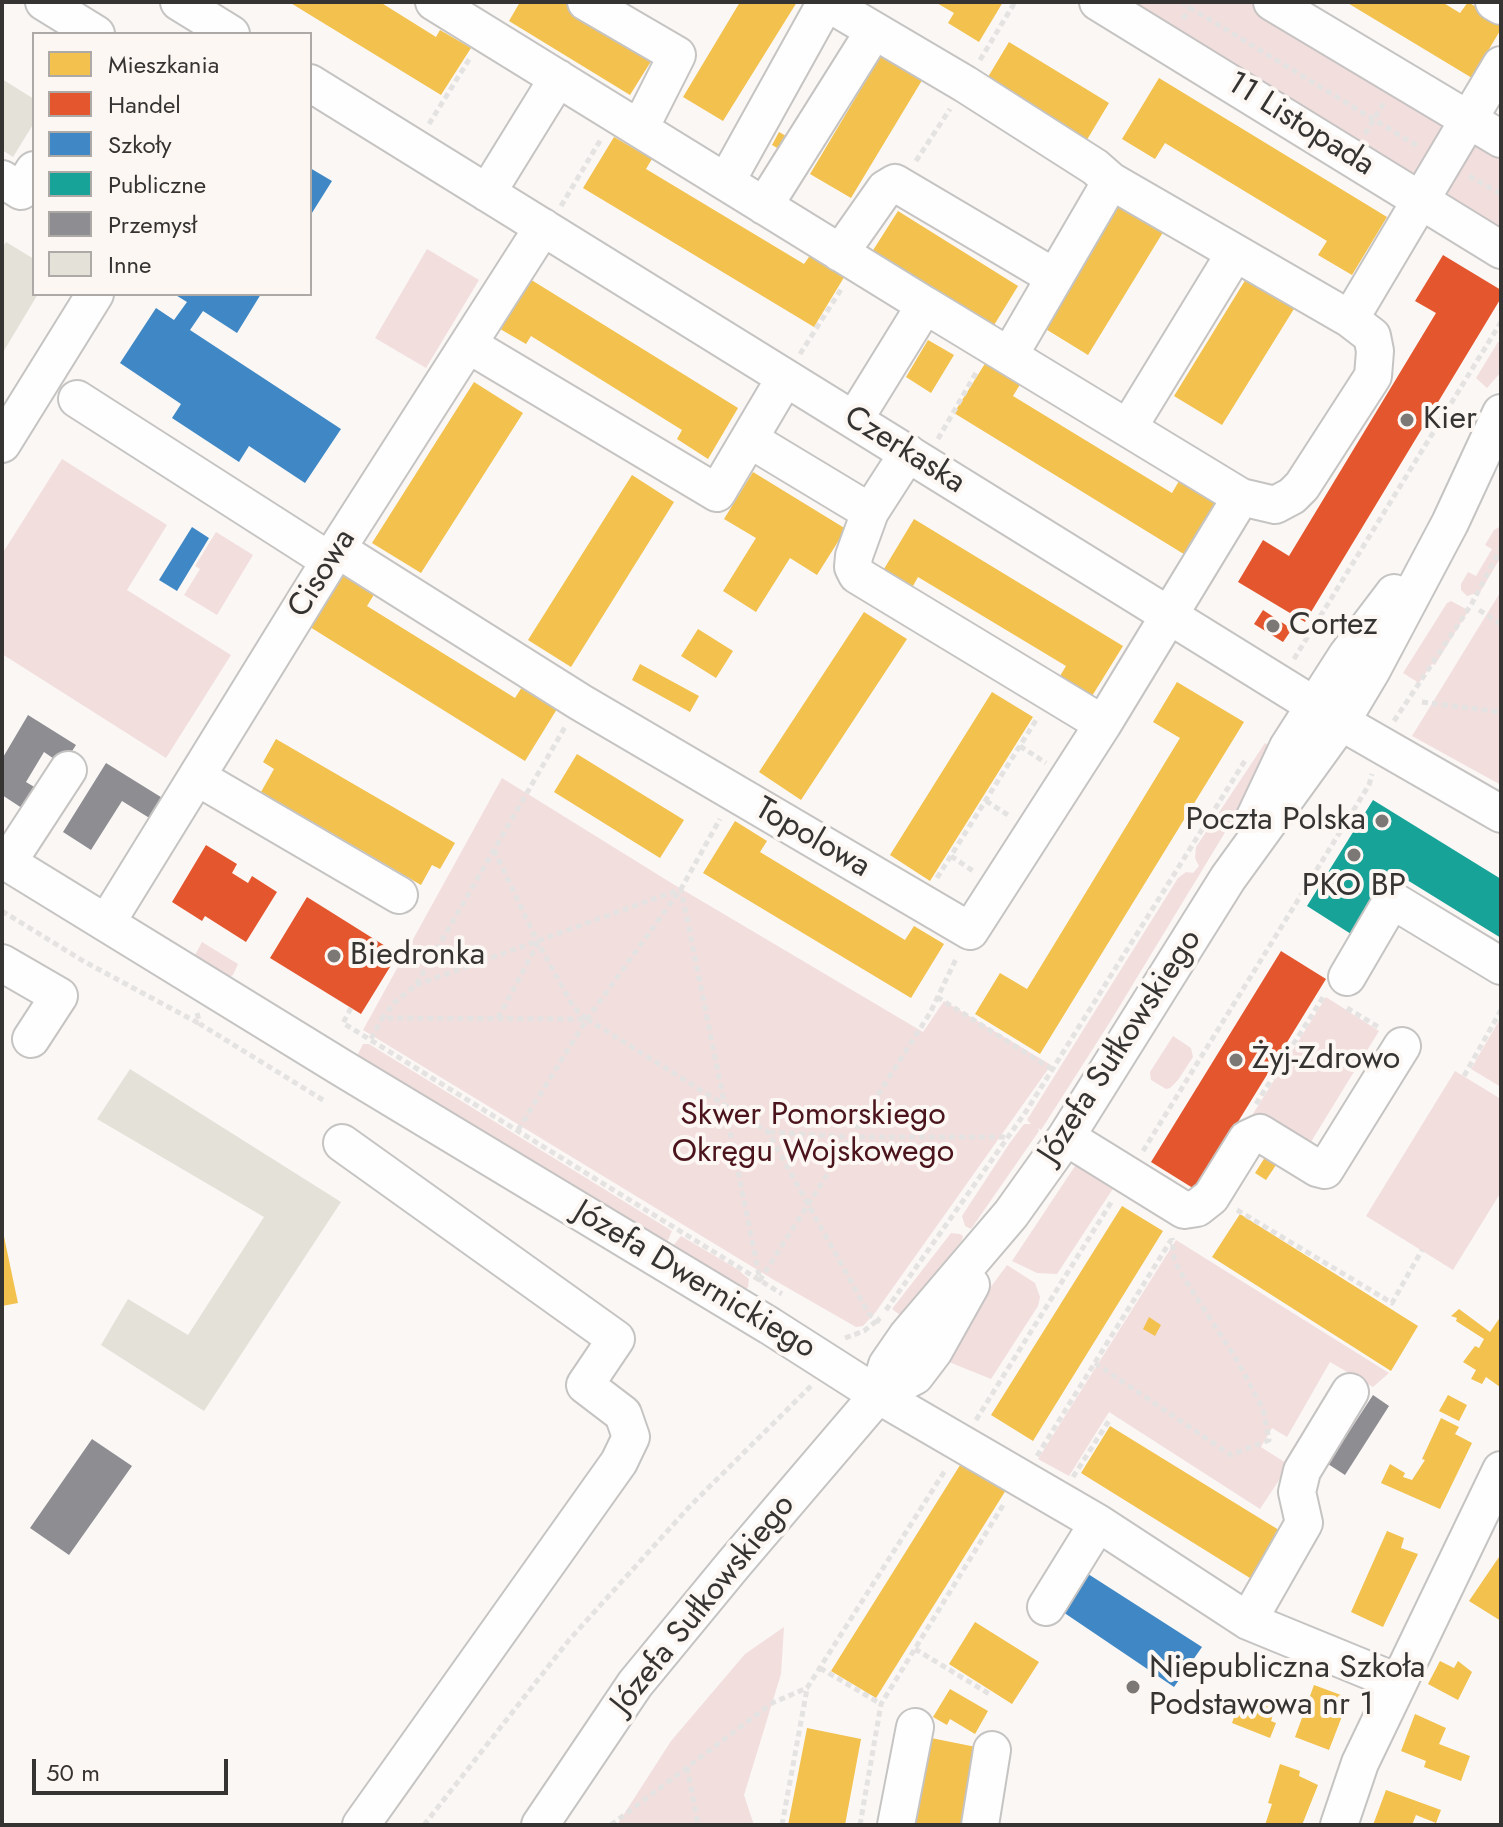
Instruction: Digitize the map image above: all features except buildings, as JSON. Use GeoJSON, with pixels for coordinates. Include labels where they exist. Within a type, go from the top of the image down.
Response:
{"type":"FeatureCollection","features":[{"type":"Feature","properties":{"kind":"street"},"geometry":{"type":"LineString","coordinates":[[44,2],[93,32]]}},
{"type":"Feature","properties":{"kind":"street"},"geometry":{"type":"LineString","coordinates":[[179,2],[228,32]]}},
{"type":"Feature","properties":{"kind":"street"},"geometry":{"type":"LineString","coordinates":[[434,2],[486,21],[558,78],[764,206],[925,305],[993,363],[1128,428],[1241,497],[1275,505],[1292,496],[1302,486],[1373,376],[1375,351],[1372,336],[1350,319],[1111,181],[1095,167],[965,84],[826,2],[726,182]]}},
{"type":"Feature","properties":{"kind":"street"},"geometry":{"type":"LineString","coordinates":[[586,2],[677,55],[627,121]]}},
{"type":"Feature","properties":{"kind":"street","name":"11 Listopada"},"geometry":{"type":"LineString","coordinates":[[1098,2],[1501,250]]}},
{"type":"Feature","properties":{"kind":"street"},"geometry":{"type":"LineString","coordinates":[[1272,2],[1501,139]]}},
{"type":"Feature","properties":{"kind":"street"},"geometry":{"type":"LineString","coordinates":[[1494,2],[1501,6]]}},
{"type":"Feature","properties":{"kind":"street"},"geometry":{"type":"LineString","coordinates":[[764,206],[874,31]]}},
{"type":"Feature","properties":{"kind":"street"},"geometry":{"type":"LineString","coordinates":[[1350,319],[1501,65]]}},
{"type":"Feature","properties":{"kind":"street"},"geometry":{"type":"LineString","coordinates":[[487,193],[558,78]]}},
{"type":"Feature","properties":{"kind":"street","name":"Czerkaska"},"geometry":{"type":"LineString","coordinates":[[312,84],[487,193],[549,222],[785,378],[854,420],[920,452],[1170,616],[1327,713],[1501,814]]}},
{"type":"Feature","properties":{"kind":"street"},"geometry":{"type":"LineString","coordinates":[[2,179],[21,191],[32,173]]}},
{"type":"Feature","properties":{"kind":"street"},"geometry":{"type":"LineString","coordinates":[[993,363],[1054,277],[1111,181]]}},
{"type":"Feature","properties":{"kind":"street"},"geometry":{"type":"LineString","coordinates":[[849,258],[885,189],[895,183],[1054,277]]}},
{"type":"Feature","properties":{"kind":"street","name":"Cisowa"},"geometry":{"type":"LineString","coordinates":[[107,922],[334,555],[549,222]]}},
{"type":"Feature","properties":{"kind":"street"},"geometry":{"type":"LineString","coordinates":[[1128,428],[1235,253]]}},
{"type":"Feature","properties":{"kind":"street"},"geometry":{"type":"LineString","coordinates":[[2,444],[94,296]]}},
{"type":"Feature","properties":{"kind":"street"},"geometry":{"type":"LineString","coordinates":[[854,420],[925,305]]}},
{"type":"Feature","properties":{"kind":"street"},"geometry":{"type":"LineString","coordinates":[[469,345],[717,493],[785,378]]}},
{"type":"Feature","properties":{"kind":"street","name":"Topolowa"},"geometry":{"type":"LineString","coordinates":[[77,399],[734,794],[970,931]]}},
{"type":"Feature","properties":{"kind":"street","name":"Józefa Sułkowskiego"},"geometry":{"type":"LineString","coordinates":[[540,1825],[635,1684],[733,1565],[878,1395],[915,1376],[934,1351],[1011,1214],[1066,1137],[1228,878],[1277,766],[1327,713],[1358,639],[1450,523],[1501,413]]}},
{"type":"Feature","properties":{"kind":"street","name":"Józefa Sułkowskiego"},"geometry":{"type":"LineString","coordinates":[[1470,481],[1501,438]]}},
{"type":"Feature","properties":{"kind":"street"},"geometry":{"type":"LineString","coordinates":[[749,439],[870,512]]}},
{"type":"Feature","properties":{"kind":"street"},"geometry":{"type":"LineString","coordinates":[[920,452],[870,512],[854,556],[853,567],[857,575],[1103,724]]}},
{"type":"Feature","properties":{"kind":"street"},"geometry":{"type":"LineString","coordinates":[[970,931],[1103,724],[1241,497]]}},
{"type":"Feature","properties":{"kind":"street"},"geometry":{"type":"LineString","coordinates":[[5,860],[68,770]]}},
{"type":"Feature","properties":{"kind":"street"},"geometry":{"type":"LineString","coordinates":[[197,777],[399,895]]}},
{"type":"Feature","properties":{"kind":"street","name":"Józefa Dwernickiego"},"geometry":{"type":"LineString","coordinates":[[5,860],[342,1068],[782,1333],[878,1395],[964,1429],[1098,1523],[1248,1621],[1397,1682]]}},
{"type":"Feature","properties":{"kind":"street"},"geometry":{"type":"LineString","coordinates":[[1347,977],[1392,900],[1501,966]]}},
{"type":"Feature","properties":{"kind":"street"},"geometry":{"type":"LineString","coordinates":[[2,963],[59,996],[31,1039]]}},
{"type":"Feature","properties":{"kind":"street"},"geometry":{"type":"LineString","coordinates":[[1066,1137],[1191,1214],[1247,1139],[1260,1133],[1325,1170],[1391,1037]]}},
{"type":"Feature","properties":{"kind":"street"},"geometry":{"type":"LineString","coordinates":[[342,1143],[616,1339],[585,1385],[623,1414],[631,1437],[619,1462],[361,1825]]}},
{"type":"Feature","properties":{"kind":"street"},"geometry":{"type":"LineString","coordinates":[[1248,1621],[1304,1523],[1297,1492],[1302,1471],[1350,1392]]}},
{"type":"Feature","properties":{"kind":"street"},"geometry":{"type":"LineString","coordinates":[[1339,1825],[1360,1763],[1501,1470]]}},
{"type":"Feature","properties":{"kind":"street"},"geometry":{"type":"LineString","coordinates":[[1046,1607],[1098,1523]]}},
{"type":"Feature","properties":{"kind":"street"},"geometry":{"type":"LineString","coordinates":[[896,1825],[915,1727]]}},
{"type":"Feature","properties":{"kind":"street"},"geometry":{"type":"LineString","coordinates":[[980,1825],[992,1750]]}},
{"type":"Feature","properties":{"kind":"path"},"geometry":{"type":"LineString","coordinates":[[1181,2],[1501,194]]}},
{"type":"Feature","properties":{"kind":"path"},"geometry":{"type":"LineString","coordinates":[[422,134],[486,21]]}},
{"type":"Feature","properties":{"kind":"path"},"geometry":{"type":"LineString","coordinates":[[1351,156],[1399,77]]}},
{"type":"Feature","properties":{"kind":"path"},"geometry":{"type":"LineString","coordinates":[[549,222],[627,121]]}},
{"type":"Feature","properties":{"kind":"path"},"geometry":{"type":"LineString","coordinates":[[785,378],[849,258]]}},
{"type":"Feature","properties":{"kind":"path"},"geometry":{"type":"LineString","coordinates":[[1289,667],[1501,322]]}},
{"type":"Feature","properties":{"kind":"path"},"geometry":{"type":"LineString","coordinates":[[920,452],[993,363]]}},
{"type":"Feature","properties":{"kind":"path"},"geometry":{"type":"LineString","coordinates":[[782,1825],[807,1688],[964,1429],[973,1425],[1369,785],[1379,744],[1471,605],[1501,548]]}},
{"type":"Feature","properties":{"kind":"path"},"geometry":{"type":"LineString","coordinates":[[1479,610],[1501,624]]}},
{"type":"Feature","properties":{"kind":"path"},"geometry":{"type":"LineString","coordinates":[[416,985],[580,702]]}},
{"type":"Feature","properties":{"kind":"path"},"geometry":{"type":"LineString","coordinates":[[1422,702],[1501,712]]}},
{"type":"Feature","properties":{"kind":"path"},"geometry":{"type":"LineString","coordinates":[[922,903],[1037,718]]}},
{"type":"Feature","properties":{"kind":"path"},"geometry":{"type":"LineString","coordinates":[[834,1328],[846,1336],[864,1331],[878,1321],[1053,1070],[1253,747]]}},
{"type":"Feature","properties":{"kind":"path"},"geometry":{"type":"LineString","coordinates":[[518,1130],[587,1019],[681,889],[734,794]]}},
{"type":"Feature","properties":{"kind":"path"},"geometry":{"type":"LineString","coordinates":[[494,850],[538,943],[574,1008],[768,1132],[869,1314],[878,1321]]}},
{"type":"Feature","properties":{"kind":"path"},"geometry":{"type":"LineString","coordinates":[[371,1039],[395,1002],[416,985],[681,889]]}},
{"type":"Feature","properties":{"kind":"path"},"geometry":{"type":"LineString","coordinates":[[681,889],[760,1280]]}},
{"type":"Feature","properties":{"kind":"path"},"geometry":{"type":"LineString","coordinates":[[2,911],[85,962],[200,1024]]}},
{"type":"Feature","properties":{"kind":"path"},"geometry":{"type":"LineString","coordinates":[[760,1280],[807,1201],[930,1013],[970,931]]}},
{"type":"Feature","properties":{"kind":"path"},"geometry":{"type":"LineString","coordinates":[[498,1018],[538,943]]}},
{"type":"Feature","properties":{"kind":"path"},"geometry":{"type":"LineString","coordinates":[[1260,1133],[1248,1117],[1325,994],[1391,1037]]}},
{"type":"Feature","properties":{"kind":"path"},"geometry":{"type":"LineString","coordinates":[[937,997],[1053,1070]]}},
{"type":"Feature","properties":{"kind":"path"},"geometry":{"type":"LineString","coordinates":[[351,1008],[343,1023],[784,1296]]}},
{"type":"Feature","properties":{"kind":"path"},"geometry":{"type":"LineString","coordinates":[[1464,1076],[1501,1010]]}},
{"type":"Feature","properties":{"kind":"path"},"geometry":{"type":"LineString","coordinates":[[382,1018],[587,1019]]}},
{"type":"Feature","properties":{"kind":"path"},"geometry":{"type":"LineString","coordinates":[[768,1132],[850,1137],[1008,1137]]}},
{"type":"Feature","properties":{"kind":"path"},"geometry":{"type":"LineString","coordinates":[[1191,1214],[1240,1211],[1392,1303],[1422,1250]]}},
{"type":"Feature","properties":{"kind":"path"},"geometry":{"type":"LineString","coordinates":[[1034,1461],[1191,1214]]}},
{"type":"Feature","properties":{"kind":"path"},"geometry":{"type":"LineString","coordinates":[[1095,1363],[1231,1455],[1269,1440],[1263,1409],[1174,1258],[1191,1214]]}},
{"type":"Feature","properties":{"kind":"path"},"geometry":{"type":"LineString","coordinates":[[424,1825],[569,1640],[690,1506],[814,1383]]}},
{"type":"Feature","properties":{"kind":"path"},"geometry":{"type":"LineString","coordinates":[[1070,1482],[1110,1419]]}},
{"type":"Feature","properties":{"kind":"path"},"geometry":{"type":"LineString","coordinates":[[860,1825],[881,1704],[1006,1501]]}},
{"type":"Feature","properties":{"kind":"path"},"geometry":{"type":"LineString","coordinates":[[915,1649],[991,1695]]}},
{"type":"Feature","properties":{"kind":"path"},"geometry":{"type":"LineString","coordinates":[[820,1668],[881,1704]]}},
{"type":"Feature","properties":{"kind":"path"},"geometry":{"type":"LineString","coordinates":[[611,1825],[772,1703],[807,1688]]}},
{"type":"Feature","properties":{"kind":"path"},"geometry":{"type":"LineString","coordinates":[[687,1767],[698,1825]]}},
{"type":"Feature","properties":{"kind":"green space"},"geometry":{"type":"Polygon","coordinates":[[[1111,2],[1250,2],[1449,122],[1412,184],[1111,2]]]}},
{"type":"Feature","properties":{"kind":"green space"},"geometry":{"type":"Polygon","coordinates":[[[1480,138],[1501,150],[1501,237],[1442,202],[1480,138]]]}},
{"type":"Feature","properties":{"kind":"green space"},"geometry":{"type":"Polygon","coordinates":[[[427,249],[479,280],[426,368],[375,338],[427,249]]]}},
{"type":"Feature","properties":{"kind":"green space"},"geometry":{"type":"Polygon","coordinates":[[[1498,342],[1501,342],[1501,372],[1487,388],[1476,378],[1498,342]]]}},
{"type":"Feature","properties":{"kind":"green space"},"geometry":{"type":"Polygon","coordinates":[[[62,459],[167,525],[127,590],[231,655],[166,758],[2,654],[2,554],[62,459]]]}},
{"type":"Feature","properties":{"kind":"green space"},"geometry":{"type":"Polygon","coordinates":[[[1501,526],[1501,557],[1480,592],[1467,596],[1461,590],[1461,584],[1468,572],[1476,576],[1492,549],[1485,545],[1494,530],[1501,526]]]}},
{"type":"Feature","properties":{"kind":"green space"},"geometry":{"type":"Polygon","coordinates":[[[216,532],[253,555],[217,615],[184,595],[200,569],[195,566],[216,532]]]}},
{"type":"Feature","properties":{"kind":"green space"},"geometry":{"type":"Polygon","coordinates":[[[1501,591],[1501,785],[1412,736],[1501,591]]]}},
{"type":"Feature","properties":{"kind":"green space"},"geometry":{"type":"Polygon","coordinates":[[[1451,601],[1466,609],[1467,613],[1435,665],[1432,664],[1419,683],[1403,673],[1451,601]]]}},
{"type":"Feature","properties":{"kind":"green space"},"geometry":{"type":"Polygon","coordinates":[[[1265,743],[1275,750],[1110,1022],[1041,1130],[1038,1128],[1039,1131],[971,1229],[965,1226],[962,1216],[1024,1124],[1031,1124],[1027,1120],[1178,878],[1186,872],[1193,873],[1199,866],[1195,858],[1196,847],[1265,743]]]}},
{"type":"Feature","properties":{"kind":"green space","name":"Skwer Pomorskiego Okręgu Wojskowego"},"geometry":{"type":"Polygon","coordinates":[[[502,778],[673,884],[923,1032],[944,1001],[1051,1065],[863,1326],[856,1327],[774,1280],[363,1030],[502,778]]]}},
{"type":"Feature","properties":{"kind":"green space"},"geometry":{"type":"Polygon","coordinates":[[[202,942],[238,964],[233,975],[229,977],[194,957],[202,942]]]}},
{"type":"Feature","properties":{"kind":"green space"},"geometry":{"type":"Polygon","coordinates":[[[1326,997],[1379,1031],[1306,1150],[1251,1117],[1326,997]]]}},
{"type":"Feature","properties":{"kind":"green space"},"geometry":{"type":"Polygon","coordinates":[[[1501,1017],[1501,1087],[1471,1069],[1501,1017]]]}},
{"type":"Feature","properties":{"kind":"green space"},"geometry":{"type":"Polygon","coordinates":[[[1173,1036],[1191,1048],[1193,1057],[1178,1080],[1166,1089],[1151,1080],[1150,1072],[1173,1036]]]}},
{"type":"Feature","properties":{"kind":"green space"},"geometry":{"type":"Polygon","coordinates":[[[363,1044],[369,1044],[672,1231],[666,1245],[357,1056],[363,1044]]]}},
{"type":"Feature","properties":{"kind":"green space"},"geometry":{"type":"Polygon","coordinates":[[[1455,1071],[1501,1099],[1501,1192],[1453,1270],[1366,1216],[1455,1071]]]}},
{"type":"Feature","properties":{"kind":"green space"},"geometry":{"type":"Polygon","coordinates":[[[1081,1157],[1116,1184],[1057,1274],[1037,1273],[1012,1261],[1081,1157]]]}},
{"type":"Feature","properties":{"kind":"green space"},"geometry":{"type":"Polygon","coordinates":[[[951,1233],[960,1234],[962,1240],[904,1318],[892,1309],[951,1233]]]}},
{"type":"Feature","properties":{"kind":"green space"},"geometry":{"type":"Polygon","coordinates":[[[681,1236],[749,1279],[744,1292],[672,1247],[681,1236]]]}},
{"type":"Feature","properties":{"kind":"green space"},"geometry":{"type":"Polygon","coordinates":[[[1176,1240],[1389,1373],[1373,1387],[1330,1362],[1287,1437],[1272,1428],[1261,1447],[1289,1465],[1260,1509],[1109,1412],[1069,1476],[1038,1459],[1176,1240]]]}},
{"type":"Feature","properties":{"kind":"green space"},"geometry":{"type":"Polygon","coordinates":[[[1007,1265],[1035,1283],[1040,1297],[1038,1306],[991,1379],[949,1362],[942,1353],[1007,1265]]]}},
{"type":"Feature","properties":{"kind":"green space"},"geometry":{"type":"Polygon","coordinates":[[[784,1627],[781,1674],[744,1795],[754,1825],[617,1825],[671,1741],[745,1654],[784,1627]]]}},
{"type":"Feature","properties":{"kind":"place","name":"Kier"},"geometry":{"type":"Point","coordinates":[1407,420]}},
{"type":"Feature","properties":{"kind":"place","name":"Cortez"},"geometry":{"type":"Point","coordinates":[1273,626]}},
{"type":"Feature","properties":{"kind":"place","name":"Poczta Polska"},"geometry":{"type":"Point","coordinates":[1382,821]}},
{"type":"Feature","properties":{"kind":"place","name":"PKO BP"},"geometry":{"type":"Point","coordinates":[1354,855]}},
{"type":"Feature","properties":{"kind":"place","name":"Biedronka"},"geometry":{"type":"Point","coordinates":[334,956]}},
{"type":"Feature","properties":{"kind":"place","name":"Żyj-Zdrowo"},"geometry":{"type":"Point","coordinates":[1236,1060]}},
{"type":"Feature","properties":{"kind":"place","name":"Niepubliczna Szkoła Podstawowa nr 1"},"geometry":{"type":"Point","coordinates":[1133,1687]}}]}
